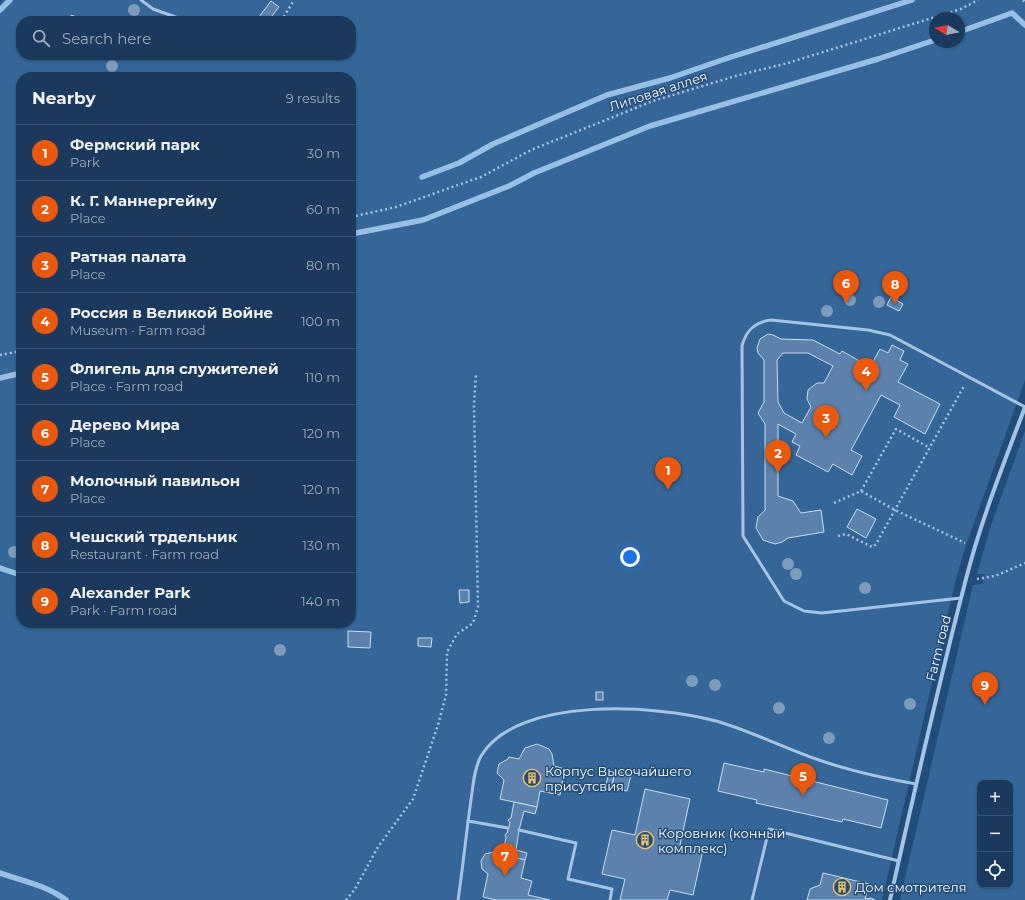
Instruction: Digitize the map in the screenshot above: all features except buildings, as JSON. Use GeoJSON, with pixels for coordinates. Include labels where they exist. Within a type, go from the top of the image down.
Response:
{"type":"FeatureCollection","features":[{"type":"Feature","properties":{"kind":"street","name":"Farm road"},"geometry":{"type":"LineString","coordinates":[[890,900],[916,784],[961,598],[975,548],[1025,407]]}},
{"type":"Feature","properties":{"kind":"lane"},"geometry":{"type":"LineString","coordinates":[[141,0],[153,9],[173,16]]}},
{"type":"Feature","properties":{"kind":"lane"},"geometry":{"type":"LineString","coordinates":[[961,598],[822,613],[804,611],[784,601],[743,536],[742,346],[749,330],[755,325],[767,321],[785,321],[868,330],[890,336],[1025,407]]}},
{"type":"Feature","properties":{"kind":"lane"},"geometry":{"type":"LineString","coordinates":[[458,900],[468,821],[477,767],[482,755],[493,742],[505,733],[535,719],[584,710],[633,710],[706,719],[736,728],[819,760],[852,770],[916,784]]}},
{"type":"Feature","properties":{"kind":"lane"},"geometry":{"type":"LineString","coordinates":[[468,821],[508,828]]}},
{"type":"Feature","properties":{"kind":"lane"},"geometry":{"type":"LineString","coordinates":[[752,900],[768,829],[899,861]]}},
{"type":"Feature","properties":{"kind":"lane"},"geometry":{"type":"LineString","coordinates":[[519,830],[576,843],[568,879],[612,888],[610,900]]}},
{"type":"Feature","properties":{"kind":"path"},"geometry":{"type":"LineString","coordinates":[[284,16],[294,0]]}},
{"type":"Feature","properties":{"kind":"path","name":"Липовая аллея"},"geometry":{"type":"LineString","coordinates":[[356,216],[396,207],[481,177],[531,150],[653,101],[739,75],[788,63],[961,9],[978,0]]}},
{"type":"Feature","properties":{"kind":"path"},"geometry":{"type":"LineString","coordinates":[[0,355],[16,352]]}},
{"type":"Feature","properties":{"kind":"path"},"geometry":{"type":"LineString","coordinates":[[346,900],[378,847],[413,799],[438,725],[446,695],[447,652],[457,634],[473,623],[478,607],[474,405],[476,374]]}},
{"type":"Feature","properties":{"kind":"path"},"geometry":{"type":"LineString","coordinates":[[838,536],[846,534],[873,547],[968,378]]}},
{"type":"Feature","properties":{"kind":"path"},"geometry":{"type":"LineString","coordinates":[[834,503],[861,491],[896,429],[930,448]]}},
{"type":"Feature","properties":{"kind":"path"},"geometry":{"type":"LineString","coordinates":[[861,491],[895,510],[975,548]]}},
{"type":"Feature","properties":{"kind":"path"},"geometry":{"type":"LineString","coordinates":[[983,579],[995,576],[1025,563]]}},
{"type":"Feature","properties":{"kind":"shaded area"},"geometry":{"type":"Polygon","coordinates":[[[3,0],[1025,0],[1025,380],[964,551],[955,583],[882,900],[0,900],[0,3],[3,0]]]}},
{"type":"Feature","properties":{"kind":"shaded area"},"geometry":{"type":"Polygon","coordinates":[[[1025,431],[1025,900],[900,900],[973,585],[982,584],[985,574],[977,574],[991,525],[1025,431]]]}},
{"type":"Feature","properties":{"kind":"waterway"},"geometry":{"type":"LineString","coordinates":[[0,10],[10,0]]}},
{"type":"Feature","properties":{"kind":"waterway"},"geometry":{"type":"LineString","coordinates":[[422,177],[459,163],[493,144],[607,95],[670,78],[728,58],[912,0]]}},
{"type":"Feature","properties":{"kind":"waterway"},"geometry":{"type":"LineString","coordinates":[[965,30],[1012,13],[1025,25]]}},
{"type":"Feature","properties":{"kind":"waterway"},"geometry":{"type":"LineString","coordinates":[[356,233],[423,220],[509,186],[534,173],[650,126],[878,59],[929,42]]}},
{"type":"Feature","properties":{"kind":"waterway"},"geometry":{"type":"LineString","coordinates":[[0,378],[16,374]]}},
{"type":"Feature","properties":{"kind":"waterway"},"geometry":{"type":"LineString","coordinates":[[0,568],[16,573]]}},
{"type":"Feature","properties":{"kind":"waterway"},"geometry":{"type":"LineString","coordinates":[[0,873],[42,887],[66,900]]}},
{"type":"Feature","properties":{"kind":"place","name":"Дерево Мира"},"geometry":{"type":"Point","coordinates":[846,303]}},
{"type":"Feature","properties":{"kind":"place","name":"Чешский трдельник"},"geometry":{"type":"Point","coordinates":[895,304]}},
{"type":"Feature","properties":{"kind":"place","name":"Россия в Великой Войне"},"geometry":{"type":"Point","coordinates":[866,391]}},
{"type":"Feature","properties":{"kind":"place","name":"Ратная палата"},"geometry":{"type":"Point","coordinates":[826,438]}},
{"type":"Feature","properties":{"kind":"place","name":"К. Г. Маннергейму"},"geometry":{"type":"Point","coordinates":[778,473]}},
{"type":"Feature","properties":{"kind":"place","name":"Фермский парк"},"geometry":{"type":"Point","coordinates":[668,490]}},
{"type":"Feature","properties":{"kind":"place","name":"Alexander Park"},"geometry":{"type":"Point","coordinates":[985,705]}},
{"type":"Feature","properties":{"kind":"place","name":"Корпус Высочайшего присутсвия"},"geometry":{"type":"Point","coordinates":[532,778]}},
{"type":"Feature","properties":{"kind":"place","name":"Флигель для служителей"},"geometry":{"type":"Point","coordinates":[803,796]}},
{"type":"Feature","properties":{"kind":"place","name":"Коровник (конный комплекс)"},"geometry":{"type":"Point","coordinates":[645,840]}},
{"type":"Feature","properties":{"kind":"place","name":"Молочный павильон"},"geometry":{"type":"Point","coordinates":[505,876]}},
{"type":"Feature","properties":{"kind":"place","name":"Дом смотрителя"},"geometry":{"type":"Point","coordinates":[842,887]}}]}
